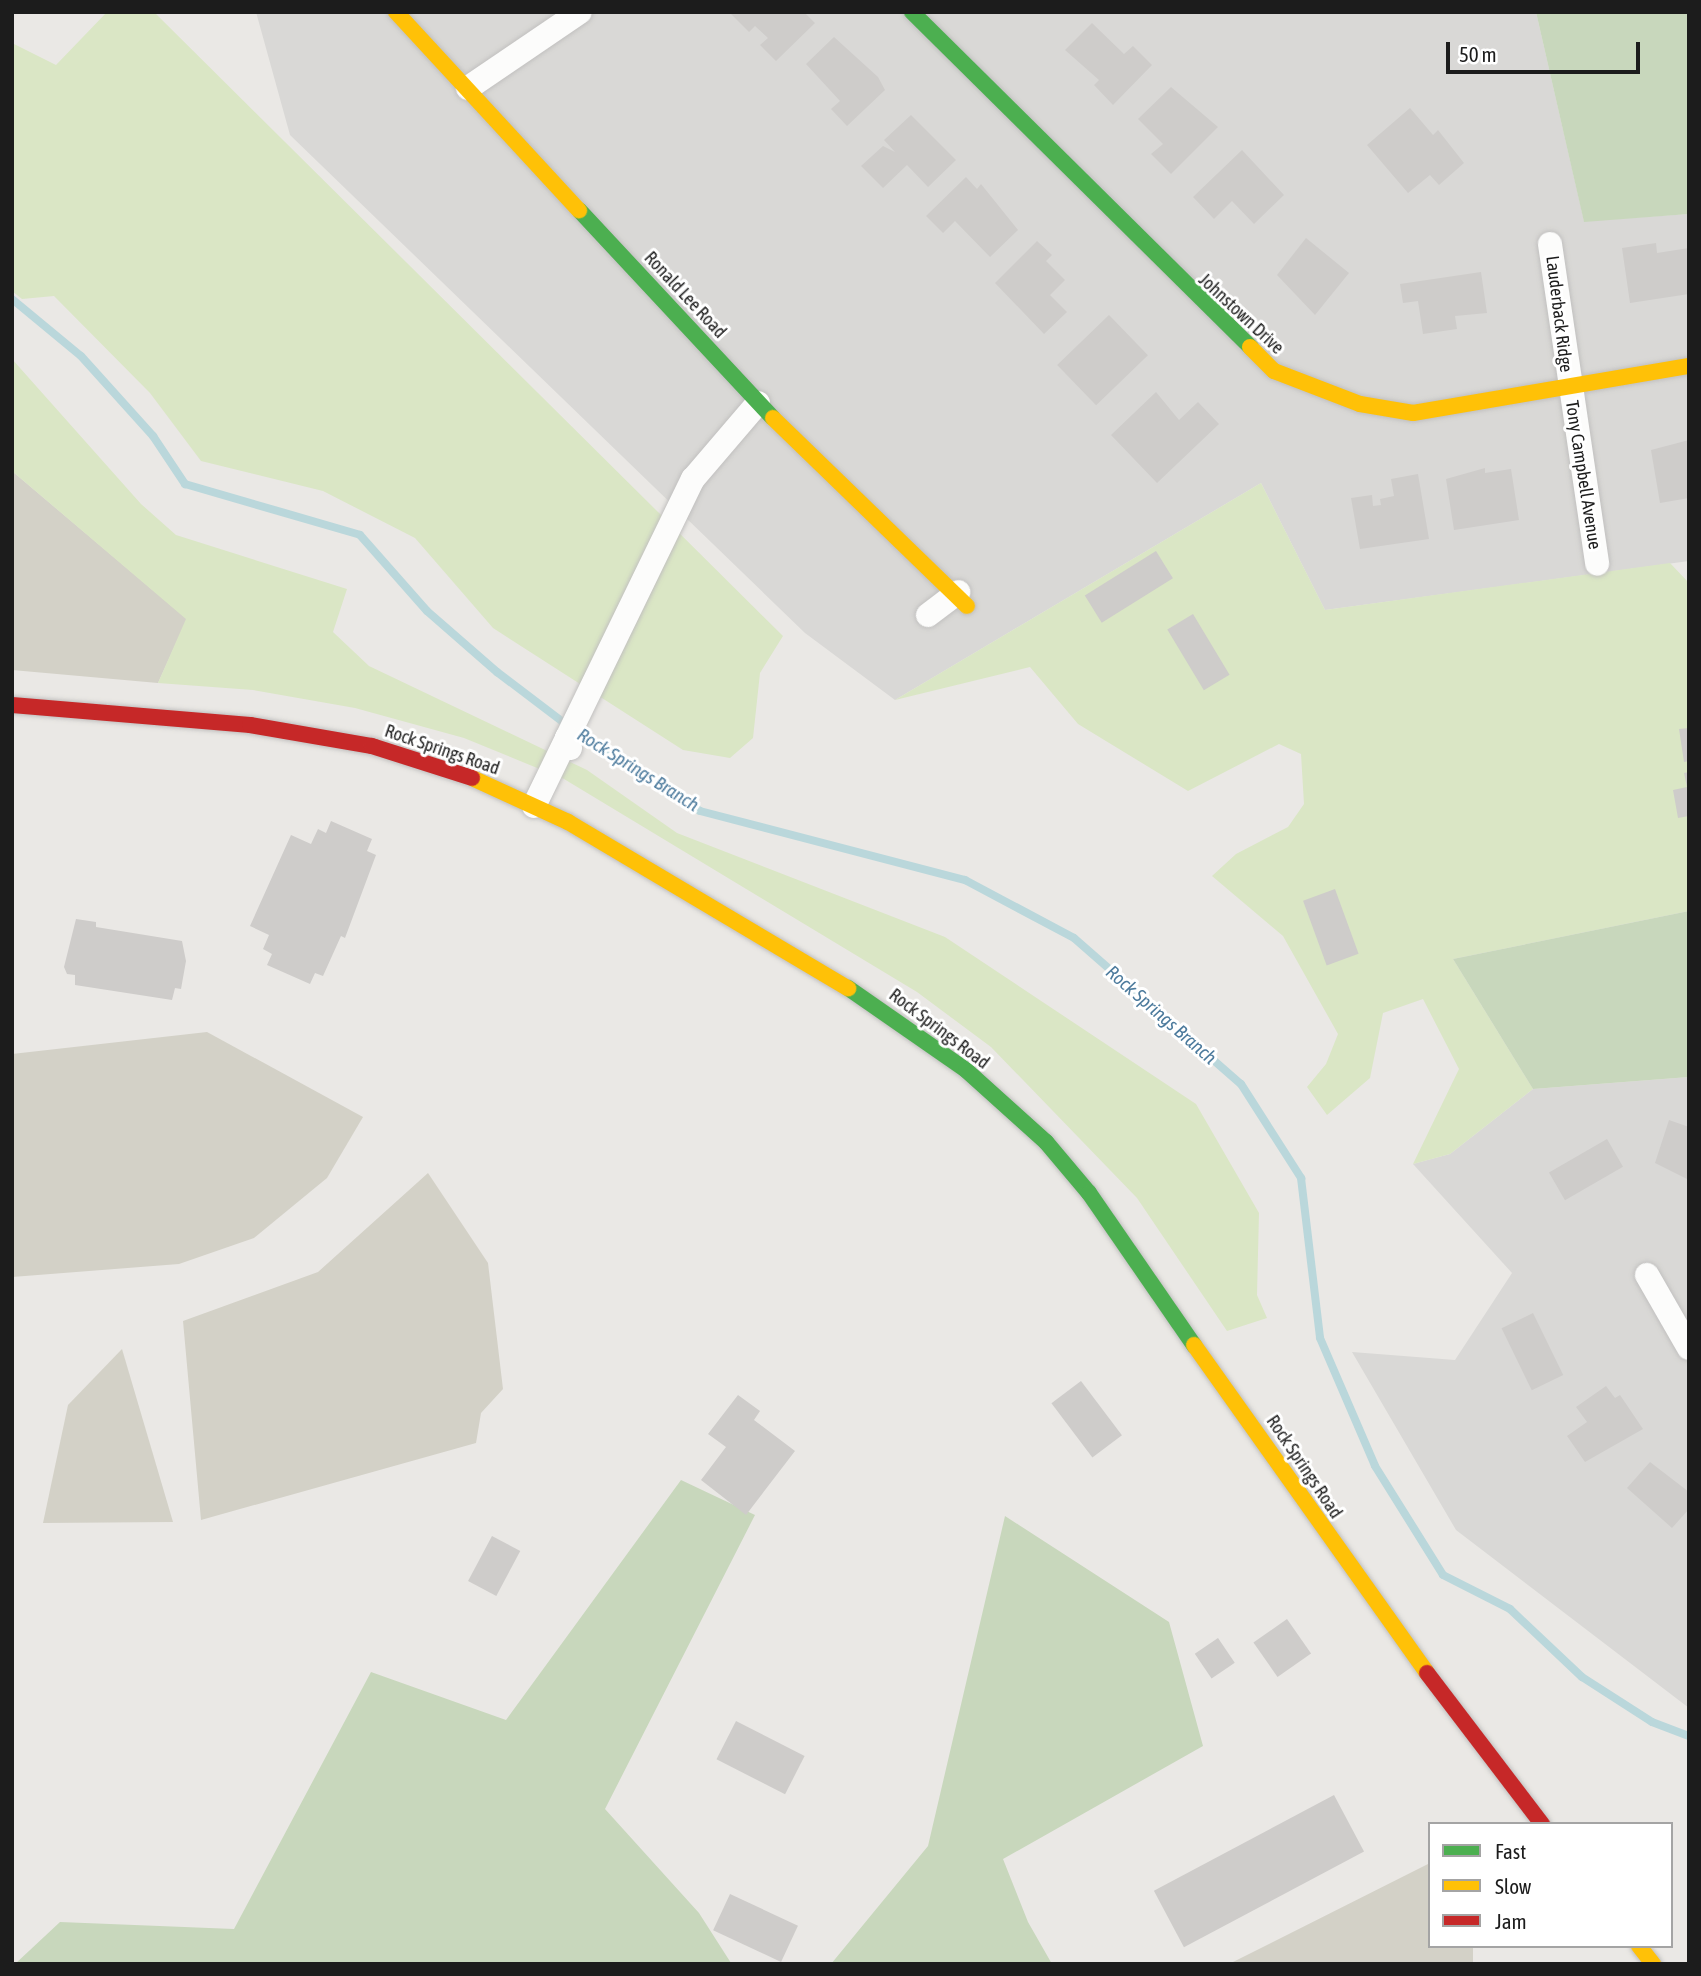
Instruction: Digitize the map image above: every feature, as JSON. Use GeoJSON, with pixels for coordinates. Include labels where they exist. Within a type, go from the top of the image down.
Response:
{"type":"FeatureCollection","features":[{"type":"Feature","properties":{"kind":"street","name":"Ronald Lee Road"},"geometry":{"type":"LineString","coordinates":[[396,12],[758,403],[962,599]]}},
{"type":"Feature","properties":{"kind":"street"},"geometry":{"type":"LineString","coordinates":[[468,88],[580,12]]}},
{"type":"Feature","properties":{"kind":"street","name":"Johnstown Drive"},"geometry":{"type":"LineString","coordinates":[[912,12],[1274,371],[1360,404],[1413,413],[1689,366]]}},
{"type":"Feature","properties":{"kind":"street","name":"Lauderback Ridge"},"geometry":{"type":"LineString","coordinates":[[1549,244],[1568,385]]}},
{"type":"Feature","properties":{"kind":"street","name":"Tony Campbell Avenue"},"geometry":{"type":"LineString","coordinates":[[1568,385],[1597,564]]}},
{"type":"Feature","properties":{"kind":"street"},"geometry":{"type":"LineString","coordinates":[[534,806],[568,743],[693,479],[758,403]]}},
{"type":"Feature","properties":{"kind":"street"},"geometry":{"type":"LineString","coordinates":[[928,615],[962,599]]}},
{"type":"Feature","properties":{"kind":"street","name":"Rock Springs Road"},"geometry":{"type":"LineString","coordinates":[[12,705],[250,725],[372,746],[477,780],[534,806],[849,988],[966,1070],[1046,1142],[1150,1274],[1360,1584],[1540,1822]]}},
{"type":"Feature","properties":{"kind":"street"},"geometry":{"type":"LineString","coordinates":[[1647,1275],[1689,1348]]}},
{"type":"Feature","properties":{"kind":"street"},"geometry":{"type":"LineString","coordinates":[[1641,1948],[1653,1964]]}},
{"type":"Feature","properties":{"kind":"shaded area"},"geometry":{"type":"Polygon","coordinates":[[[256,12],[1536,12],[1584,221],[1689,214],[1689,561],[1325,610],[1261,483],[895,700],[805,633],[290,135],[256,12]]]}},
{"type":"Feature","properties":{"kind":"shaded area"},"geometry":{"type":"Polygon","coordinates":[[[12,471],[187,619],[158,683],[12,670],[12,471]]]}},
{"type":"Feature","properties":{"kind":"shaded area"},"geometry":{"type":"Polygon","coordinates":[[[207,1032],[363,1117],[327,1178],[254,1238],[179,1264],[12,1277],[12,1054],[207,1032]]]}},
{"type":"Feature","properties":{"kind":"shaded area"},"geometry":{"type":"Polygon","coordinates":[[[1689,1077],[1689,1708],[1456,1530],[1352,1352],[1455,1360],[1512,1273],[1413,1164],[1450,1154],[1533,1089],[1689,1077]]]}},
{"type":"Feature","properties":{"kind":"shaded area"},"geometry":{"type":"Polygon","coordinates":[[[428,1173],[488,1263],[503,1389],[481,1413],[476,1443],[201,1520],[183,1321],[318,1272],[428,1173]]]}},
{"type":"Feature","properties":{"kind":"shaded area"},"geometry":{"type":"Polygon","coordinates":[[[122,1349],[173,1522],[43,1523],[68,1405],[122,1349]]]}},
{"type":"Feature","properties":{"kind":"shaded area"},"geometry":{"type":"Polygon","coordinates":[[[1428,1864],[1428,1948],[1473,1948],[1473,1964],[1229,1964],[1428,1864]]]}},
{"type":"Feature","properties":{"kind":"green space"},"geometry":{"type":"Polygon","coordinates":[[[107,12],[154,12],[783,636],[760,673],[753,738],[730,758],[683,750],[493,628],[415,538],[323,491],[201,461],[150,393],[54,296],[22,299],[12,291],[12,43],[56,65],[107,12]]]}},
{"type":"Feature","properties":{"kind":"green space"},"geometry":{"type":"Polygon","coordinates":[[[1536,12],[1689,12],[1689,214],[1584,222],[1536,12]]]}},
{"type":"Feature","properties":{"kind":"green space"},"geometry":{"type":"Polygon","coordinates":[[[12,359],[141,504],[176,535],[347,589],[333,632],[369,666],[587,770],[677,833],[945,937],[1196,1104],[1259,1213],[1257,1295],[1267,1318],[1227,1331],[1137,1198],[991,1047],[917,992],[564,779],[464,738],[355,708],[253,690],[158,683],[186,619],[12,471],[12,359]]]}},
{"type":"Feature","properties":{"kind":"green space"},"geometry":{"type":"Polygon","coordinates":[[[1261,483],[1325,610],[1670,563],[1689,583],[1689,911],[1453,959],[1533,1089],[1450,1154],[1413,1164],[1459,1069],[1423,999],[1383,1013],[1370,1078],[1327,1115],[1307,1087],[1326,1064],[1338,1034],[1283,936],[1212,876],[1236,854],[1288,827],[1304,804],[1301,754],[1279,744],[1188,791],[1078,724],[1030,667],[895,700],[1261,483]]]}},
{"type":"Feature","properties":{"kind":"green space"},"geometry":{"type":"Polygon","coordinates":[[[1689,911],[1689,1077],[1533,1089],[1453,959],[1689,911]]]}},
{"type":"Feature","properties":{"kind":"green space"},"geometry":{"type":"Polygon","coordinates":[[[681,1480],[755,1515],[605,1809],[699,1913],[731,1963],[816,1964],[15,1964],[60,1922],[234,1929],[371,1672],[506,1720],[681,1480]]]}},
{"type":"Feature","properties":{"kind":"green space"},"geometry":{"type":"Polygon","coordinates":[[[1005,1516],[1169,1622],[1203,1746],[1003,1859],[1028,1922],[1052,1964],[831,1964],[928,1846],[1005,1516]]]}},
{"type":"Feature","properties":{"kind":"building"},"geometry":{"type":"Polygon","coordinates":[[[729,12],[804,12],[815,23],[776,61],[760,45],[768,38],[755,26],[749,32],[729,12]]]}},
{"type":"Feature","properties":{"kind":"building"},"geometry":{"type":"Polygon","coordinates":[[[1092,23],[1124,54],[1133,46],[1152,65],[1113,105],[1094,85],[1099,80],[1065,50],[1092,23]]]}},
{"type":"Feature","properties":{"kind":"building"},"geometry":{"type":"Polygon","coordinates":[[[834,37],[878,77],[885,90],[847,126],[831,109],[840,101],[806,64],[834,37]]]}},
{"type":"Feature","properties":{"kind":"building"},"geometry":{"type":"Polygon","coordinates":[[[1171,87],[1218,127],[1171,174],[1151,154],[1163,144],[1138,119],[1171,87]]]}},
{"type":"Feature","properties":{"kind":"building"},"geometry":{"type":"Polygon","coordinates":[[[1410,108],[1433,135],[1438,130],[1464,163],[1439,185],[1430,175],[1408,193],[1367,145],[1410,108]]]}},
{"type":"Feature","properties":{"kind":"building"},"geometry":{"type":"Polygon","coordinates":[[[911,115],[956,160],[928,187],[907,165],[883,188],[861,166],[883,146],[895,152],[884,140],[911,115]]]}},
{"type":"Feature","properties":{"kind":"building"},"geometry":{"type":"Polygon","coordinates":[[[1242,150],[1284,195],[1254,224],[1232,201],[1214,219],[1193,197],[1242,150]]]}},
{"type":"Feature","properties":{"kind":"building"},"geometry":{"type":"Polygon","coordinates":[[[966,177],[977,189],[981,184],[1018,230],[990,257],[955,221],[943,233],[926,216],[966,177]]]}},
{"type":"Feature","properties":{"kind":"building"},"geometry":{"type":"Polygon","coordinates":[[[1306,238],[1349,273],[1315,315],[1277,275],[1306,238]]]}},
{"type":"Feature","properties":{"kind":"building"},"geometry":{"type":"Polygon","coordinates":[[[1037,241],[1052,255],[1046,261],[1065,280],[1050,295],[1067,312],[1044,334],[995,283],[1037,241]]]}},
{"type":"Feature","properties":{"kind":"building"},"geometry":{"type":"Polygon","coordinates":[[[1656,243],[1657,253],[1689,248],[1689,294],[1630,303],[1622,248],[1656,243]]]}},
{"type":"Feature","properties":{"kind":"building"},"geometry":{"type":"Polygon","coordinates":[[[1481,272],[1487,313],[1455,316],[1457,329],[1423,334],[1418,301],[1403,303],[1400,284],[1481,272]]]}},
{"type":"Feature","properties":{"kind":"building"},"geometry":{"type":"Polygon","coordinates":[[[1109,315],[1148,355],[1096,405],[1057,365],[1109,315]]]}},
{"type":"Feature","properties":{"kind":"building"},"geometry":{"type":"Polygon","coordinates":[[[1156,392],[1179,420],[1198,402],[1219,424],[1157,483],[1111,435],[1156,392]]]}},
{"type":"Feature","properties":{"kind":"building"},"geometry":{"type":"Polygon","coordinates":[[[1689,440],[1689,498],[1660,503],[1651,450],[1689,440]]]}},
{"type":"Feature","properties":{"kind":"building"},"geometry":{"type":"Polygon","coordinates":[[[1485,468],[1485,473],[1511,469],[1519,520],[1454,530],[1446,479],[1485,468]]]}},
{"type":"Feature","properties":{"kind":"building"},"geometry":{"type":"Polygon","coordinates":[[[1418,474],[1429,539],[1360,549],[1351,498],[1372,495],[1373,506],[1381,505],[1380,499],[1394,496],[1391,479],[1418,474]]]}},
{"type":"Feature","properties":{"kind":"building"},"geometry":{"type":"Polygon","coordinates":[[[1156,551],[1173,578],[1102,623],[1085,596],[1156,551]]]}},
{"type":"Feature","properties":{"kind":"building"},"geometry":{"type":"Polygon","coordinates":[[[1193,614],[1230,675],[1204,690],[1167,629],[1193,614]]]}},
{"type":"Feature","properties":{"kind":"building"},"geometry":{"type":"Polygon","coordinates":[[[1689,728],[1689,761],[1684,762],[1679,729],[1689,728]]]}},
{"type":"Feature","properties":{"kind":"building"},"geometry":{"type":"Polygon","coordinates":[[[1689,772],[1689,816],[1678,818],[1673,790],[1687,787],[1684,773],[1689,772]]]}},
{"type":"Feature","properties":{"kind":"building"},"geometry":{"type":"Polygon","coordinates":[[[331,821],[372,839],[367,851],[376,855],[345,938],[341,936],[323,976],[315,973],[310,984],[267,965],[272,954],[263,949],[269,935],[250,926],[291,835],[311,844],[318,829],[326,833],[331,821]]]}},
{"type":"Feature","properties":{"kind":"building"},"geometry":{"type":"Polygon","coordinates":[[[1335,889],[1359,954],[1327,965],[1303,901],[1335,889]]]}},
{"type":"Feature","properties":{"kind":"building"},"geometry":{"type":"Polygon","coordinates":[[[76,919],[96,922],[96,927],[182,941],[186,961],[181,989],[175,988],[172,1000],[75,985],[75,975],[67,974],[64,967],[76,919]]]}},
{"type":"Feature","properties":{"kind":"building"},"geometry":{"type":"Polygon","coordinates":[[[1669,1120],[1689,1127],[1689,1180],[1655,1163],[1669,1120]]]}},
{"type":"Feature","properties":{"kind":"building"},"geometry":{"type":"Polygon","coordinates":[[[1607,1139],[1623,1167],[1565,1200],[1549,1172],[1607,1139]]]}},
{"type":"Feature","properties":{"kind":"building"},"geometry":{"type":"Polygon","coordinates":[[[1533,1313],[1563,1375],[1532,1390],[1502,1328],[1533,1313]]]}},
{"type":"Feature","properties":{"kind":"building"},"geometry":{"type":"Polygon","coordinates":[[[1081,1381],[1122,1435],[1092,1458],[1051,1403],[1081,1381]]]}},
{"type":"Feature","properties":{"kind":"building"},"geometry":{"type":"Polygon","coordinates":[[[1606,1386],[1615,1398],[1620,1395],[1643,1429],[1585,1462],[1567,1436],[1587,1422],[1576,1407],[1606,1386]]]}},
{"type":"Feature","properties":{"kind":"building"},"geometry":{"type":"Polygon","coordinates":[[[738,1395],[760,1411],[754,1420],[795,1451],[746,1515],[701,1480],[726,1447],[708,1434],[738,1395]]]}},
{"type":"Feature","properties":{"kind":"building"},"geometry":{"type":"Polygon","coordinates":[[[1650,1462],[1689,1492],[1689,1509],[1672,1528],[1627,1488],[1650,1462]]]}},
{"type":"Feature","properties":{"kind":"building"},"geometry":{"type":"Polygon","coordinates":[[[492,1536],[520,1551],[496,1596],[468,1581],[492,1536]]]}},
{"type":"Feature","properties":{"kind":"building"},"geometry":{"type":"Polygon","coordinates":[[[1287,1619],[1311,1653],[1278,1677],[1253,1643],[1287,1619]]]}},
{"type":"Feature","properties":{"kind":"building"},"geometry":{"type":"Polygon","coordinates":[[[1218,1638],[1235,1663],[1212,1679],[1195,1654],[1218,1638]]]}},
{"type":"Feature","properties":{"kind":"building"},"geometry":{"type":"Polygon","coordinates":[[[736,1721],[805,1756],[785,1794],[716,1759],[736,1721]]]}},
{"type":"Feature","properties":{"kind":"building"},"geometry":{"type":"Polygon","coordinates":[[[1334,1795],[1364,1852],[1184,1947],[1154,1891],[1334,1795]]]}},
{"type":"Feature","properties":{"kind":"building"},"geometry":{"type":"Polygon","coordinates":[[[730,1894],[798,1926],[781,1962],[713,1930],[730,1894]]]}},
{"type":"Feature","properties":{"kind":"waterway","name":"Rock Springs Branch"},"geometry":{"type":"LineString","coordinates":[[12,299],[81,356],[153,436],[185,484],[360,535],[427,611],[497,672],[580,735],[700,811],[965,880],[1074,938],[1241,1084],[1301,1178],[1320,1338],[1375,1466],[1443,1575],[1510,1609],[1582,1677],[1652,1722],[1689,1736]]}},
{"type":"Feature","properties":{"kind":"traffic: fast"},"geometry":{"type":"LineString","coordinates":[[912,12],[1250,347]]}},
{"type":"Feature","properties":{"kind":"traffic: fast"},"geometry":{"type":"LineString","coordinates":[[579,210],[773,418]]}},
{"type":"Feature","properties":{"kind":"traffic: fast"},"geometry":{"type":"LineString","coordinates":[[848,988],[966,1070],[1046,1142],[1089,1193],[1194,1345]]}},
{"type":"Feature","properties":{"kind":"traffic: slow"},"geometry":{"type":"LineString","coordinates":[[396,12],[579,210]]}},
{"type":"Feature","properties":{"kind":"traffic: slow"},"geometry":{"type":"LineString","coordinates":[[1250,347],[1274,371],[1360,404],[1413,413],[1689,366]]}},
{"type":"Feature","properties":{"kind":"traffic: slow"},"geometry":{"type":"LineString","coordinates":[[773,418],[967,606]]}},
{"type":"Feature","properties":{"kind":"traffic: slow"},"geometry":{"type":"LineString","coordinates":[[472,778],[568,822],[848,988]]}},
{"type":"Feature","properties":{"kind":"traffic: slow"},"geometry":{"type":"LineString","coordinates":[[1194,1345],[1427,1673]]}},
{"type":"Feature","properties":{"kind":"traffic: slow"},"geometry":{"type":"LineString","coordinates":[[1641,1948],[1653,1964]]}},
{"type":"Feature","properties":{"kind":"traffic: jam"},"geometry":{"type":"LineString","coordinates":[[12,705],[250,725],[372,746],[472,778]]}},
{"type":"Feature","properties":{"kind":"traffic: jam"},"geometry":{"type":"LineString","coordinates":[[1427,1673],[1540,1822]]}}]}
